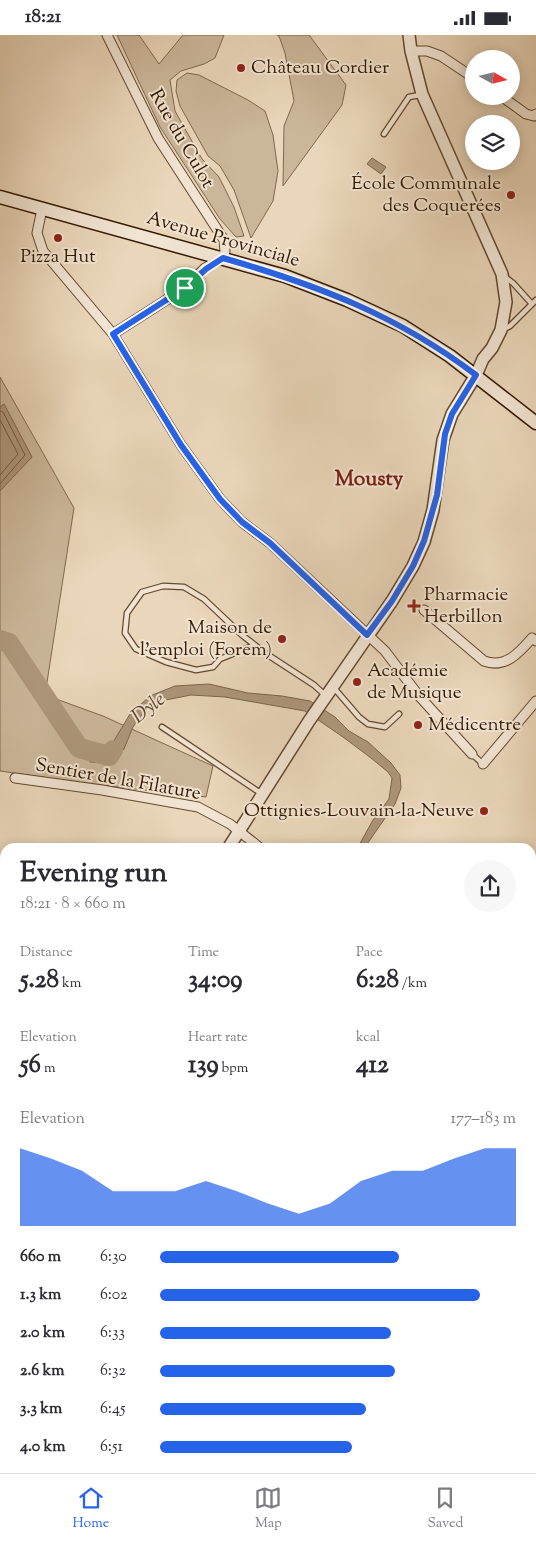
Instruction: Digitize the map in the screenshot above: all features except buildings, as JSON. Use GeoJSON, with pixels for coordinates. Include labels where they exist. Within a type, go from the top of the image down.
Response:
{"type":"FeatureCollection","features":[{"type":"Feature","properties":{"kind":"main road","name":"Avenue Provinciale"},"geometry":{"type":"LineString","coordinates":[[0,197],[285,276],[347,300],[403,326],[450,356],[536,423]]}},
{"type":"Feature","properties":{"kind":"street","name":"Rue du Culot"},"geometry":{"type":"LineString","coordinates":[[107,35],[158,138],[224,240],[225,251],[223,258]]}},
{"type":"Feature","properties":{"kind":"street"},"geometry":{"type":"LineString","coordinates":[[232,843],[309,721],[367,635],[401,591],[424,541],[437,495],[445,434],[452,414],[502,330],[506,302],[502,274],[422,95],[423,82],[411,51],[409,35]]}},
{"type":"Feature","properties":{"kind":"street"},"geometry":{"type":"LineString","coordinates":[[411,51],[427,51],[441,56],[465,72]]}},
{"type":"Feature","properties":{"kind":"street"},"geometry":{"type":"LineString","coordinates":[[514,105],[526,114],[536,115]]}},
{"type":"Feature","properties":{"kind":"street"},"geometry":{"type":"LineString","coordinates":[[42,209],[37,233],[43,251],[113,334],[181,445],[220,499],[242,522],[270,543],[385,651],[416,699],[472,754]]}},
{"type":"Feature","properties":{"kind":"street"},"geometry":{"type":"LineString","coordinates":[[113,334],[185,288],[206,269],[223,258]]}},
{"type":"Feature","properties":{"kind":"street"},"geometry":{"type":"LineString","coordinates":[[424,610],[484,661],[491,664],[501,663],[518,655],[534,639]]}},
{"type":"Feature","properties":{"kind":"street"},"geometry":{"type":"LineString","coordinates":[[482,764],[536,701]]}},
{"type":"Feature","properties":{"kind":"street","name":"Sentier de la Filature"},"geometry":{"type":"LineString","coordinates":[[15,778],[102,790],[198,807],[230,824],[254,843]]}},
{"type":"Feature","properties":{"kind":"lane"},"geometry":{"type":"LineString","coordinates":[[384,134],[409,97],[422,95]]}},
{"type":"Feature","properties":{"kind":"lane"},"geometry":{"type":"LineString","coordinates":[[502,274],[534,302],[510,326],[502,330]]}},
{"type":"Feature","properties":{"kind":"lane"},"geometry":{"type":"LineString","coordinates":[[255,645],[220,659],[213,667],[196,670],[166,662],[136,649],[125,633],[127,613],[142,592],[163,586],[184,587],[204,599],[255,645],[368,724],[385,727],[399,714]]}},
{"type":"Feature","properties":{"kind":"lane"},"geometry":{"type":"LineString","coordinates":[[162,727],[263,795]]}},
{"type":"Feature","properties":{"kind":"lane"},"geometry":{"type":"LineString","coordinates":[[472,754],[482,764]]}},
{"type":"Feature","properties":{"kind":"shaded area"},"geometry":{"type":"Polygon","coordinates":[[[117,35],[139,35],[159,64],[183,35],[224,35],[215,58],[204,64],[181,71],[170,80],[175,111],[202,159],[219,177],[234,207],[244,236],[236,237],[220,219],[160,127],[117,35]]]}},
{"type":"Feature","properties":{"kind":"shaded area"},"geometry":{"type":"Polygon","coordinates":[[[277,35],[309,35],[346,85],[342,105],[283,186],[284,126],[294,101],[285,53],[277,35]]]}},
{"type":"Feature","properties":{"kind":"shaded area"},"geometry":{"type":"Polygon","coordinates":[[[187,73],[199,75],[248,100],[265,111],[273,135],[278,171],[273,201],[251,238],[234,190],[220,166],[208,156],[180,106],[176,91],[177,80],[187,73]]]}},
{"type":"Feature","properties":{"kind":"shaded area"},"geometry":{"type":"Polygon","coordinates":[[[0,377],[74,508],[45,695],[103,716],[213,766],[206,797],[91,784],[0,771],[0,377]]]}},
{"type":"Feature","properties":{"kind":"water"},"geometry":{"type":"Polygon","coordinates":[[[372,158],[386,167],[381,174],[367,164],[372,158]]]}},
{"type":"Feature","properties":{"kind":"water"},"geometry":{"type":"Polygon","coordinates":[[[4,404],[32,457],[0,491],[0,407],[4,404]]]}},
{"type":"Feature","properties":{"kind":"water"},"geometry":{"type":"Polygon","coordinates":[[[209,684],[248,693],[310,701],[335,717],[349,731],[368,742],[391,763],[400,775],[401,788],[395,804],[368,843],[360,843],[373,820],[389,799],[392,778],[388,772],[343,737],[305,711],[225,697],[191,695],[166,700],[146,709],[133,727],[124,749],[109,763],[90,762],[88,747],[104,751],[112,744],[130,714],[150,696],[175,686],[209,684]]]}},
{"type":"Feature","properties":{"kind":"waterway","name":"Dyle"},"geometry":{"type":"LineString","coordinates":[[0,640],[9,643],[79,748],[109,756],[113,750]]}},
{"type":"Feature","properties":{"kind":"place","name":"Château Cordier"},"geometry":{"type":"Point","coordinates":[241,68]}},
{"type":"Feature","properties":{"kind":"place","name":"École Communale des Coquerées"},"geometry":{"type":"Point","coordinates":[511,195]}},
{"type":"Feature","properties":{"kind":"place","name":"Pizza Hut"},"geometry":{"type":"Point","coordinates":[58,238]}},
{"type":"Feature","properties":{"kind":"place","name":"Pharmacie Herbillon"},"geometry":{"type":"Point","coordinates":[414,606]}},
{"type":"Feature","properties":{"kind":"place","name":"Maison de l'emploi (Forem)"},"geometry":{"type":"Point","coordinates":[282,639]}},
{"type":"Feature","properties":{"kind":"place","name":"Académie de Musique"},"geometry":{"type":"Point","coordinates":[357,682]}},
{"type":"Feature","properties":{"kind":"place","name":"Médicentre"},"geometry":{"type":"Point","coordinates":[418,725]}},
{"type":"Feature","properties":{"kind":"place","name":"Ottignies-Louvain-la-Neuve"},"geometry":{"type":"Point","coordinates":[484,811]}},
{"type":"Feature","properties":{"kind":"district","name":"Mousty"},"geometry":{"type":"Point","coordinates":[369,480]}},
{"type":"Feature","properties":{"kind":"route"},"geometry":{"type":"LineString","coordinates":[[223,258],[285,276],[347,300],[403,326],[476,375],[452,414],[445,434],[437,495],[424,541],[413,566],[392,601],[367,635],[270,543],[242,522],[220,499],[181,445],[113,334],[185,288],[206,269],[223,258]]}}]}
